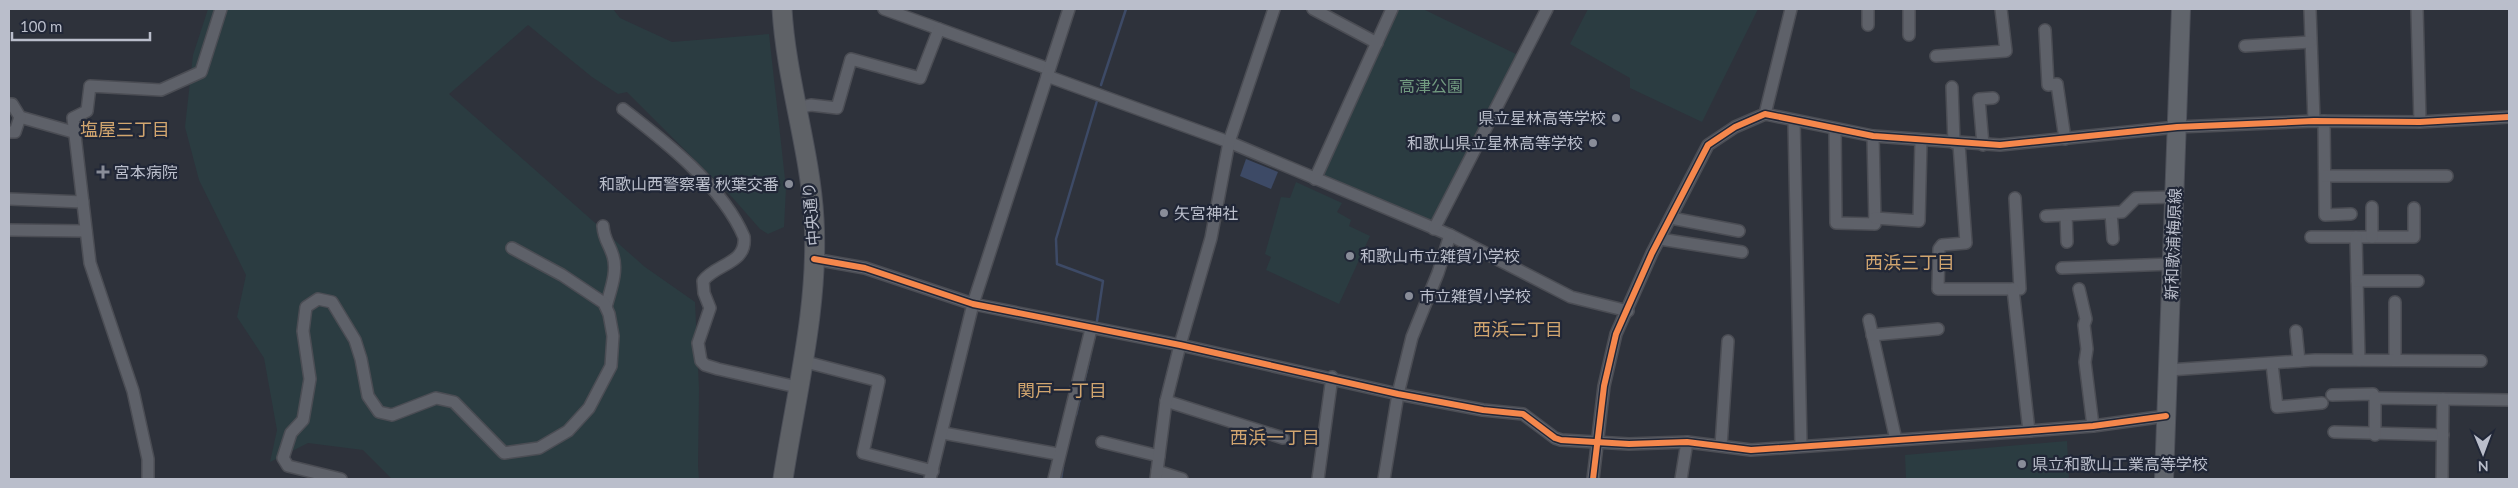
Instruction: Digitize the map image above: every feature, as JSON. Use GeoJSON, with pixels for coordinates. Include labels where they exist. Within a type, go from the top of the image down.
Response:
{"type":"FeatureCollection","features":[{"type":"Feature","properties":{"kind":"highway","name":"中央通り"},"geometry":{"type":"LineString","coordinates":[[782,9],[814,217],[814,259],[802,361],[782,479]]}},
{"type":"Feature","properties":{"kind":"main road","name":"新和歌浦梅原線"},"geometry":{"type":"LineString","coordinates":[[2164,479],[2181,9]]}},
{"type":"Feature","properties":{"kind":"street"},"geometry":{"type":"LineString","coordinates":[[148,479],[148,458],[133,391],[90,263],[73,132],[73,118],[87,111],[90,86],[161,90],[201,72],[220,9]]}},
{"type":"Feature","properties":{"kind":"street"},"geometry":{"type":"LineString","coordinates":[[884,9],[913,13],[939,29],[1229,142],[1450,235],[1571,297],[1628,311]]}},
{"type":"Feature","properties":{"kind":"street"},"geometry":{"type":"LineString","coordinates":[[802,361],[879,381],[863,453],[932,475],[973,304],[1069,9]]}},
{"type":"Feature","properties":{"kind":"street"},"geometry":{"type":"LineString","coordinates":[[1182,479],[1156,475],[1166,401],[1180,344],[1211,238],[1229,142],[1274,9]]}},
{"type":"Feature","properties":{"kind":"street"},"geometry":{"type":"LineString","coordinates":[[1313,9],[1377,44]]}},
{"type":"Feature","properties":{"kind":"street"},"geometry":{"type":"LineString","coordinates":[[1315,179],[1392,9]]}},
{"type":"Feature","properties":{"kind":"street"},"geometry":{"type":"LineString","coordinates":[[1434,229],[1547,9]]}},
{"type":"Feature","properties":{"kind":"street"},"geometry":{"type":"LineString","coordinates":[[1765,114],[1791,9]]}},
{"type":"Feature","properties":{"kind":"street"},"geometry":{"type":"LineString","coordinates":[[1868,9],[1868,25]]}},
{"type":"Feature","properties":{"kind":"street"},"geometry":{"type":"LineString","coordinates":[[1909,9],[1909,35]]}},
{"type":"Feature","properties":{"kind":"street"},"geometry":{"type":"LineString","coordinates":[[1936,56],[2006,51],[2000,9]]}},
{"type":"Feature","properties":{"kind":"street"},"geometry":{"type":"LineString","coordinates":[[2417,9],[2420,122]]}},
{"type":"Feature","properties":{"kind":"street"},"geometry":{"type":"LineString","coordinates":[[2310,10],[2310,42],[2325,176],[2325,215],[2351,214]]}},
{"type":"Feature","properties":{"kind":"street"},"geometry":{"type":"LineString","coordinates":[[797,108],[810,105],[837,108],[851,59],[920,78],[939,29]]}},
{"type":"Feature","properties":{"kind":"street"},"geometry":{"type":"LineString","coordinates":[[2045,30],[2048,85],[2057,84],[2065,139]]}},
{"type":"Feature","properties":{"kind":"street"},"geometry":{"type":"LineString","coordinates":[[2245,46],[2310,42]]}},
{"type":"Feature","properties":{"kind":"street"},"geometry":{"type":"LineString","coordinates":[[1952,87],[1966,243],[1942,245],[1939,249],[1938,289],[2020,288],[2015,198]]}},
{"type":"Feature","properties":{"kind":"street"},"geometry":{"type":"LineString","coordinates":[[1983,145],[1979,98],[1993,98]]}},
{"type":"Feature","properties":{"kind":"street"},"geometry":{"type":"LineString","coordinates":[[9,104],[12,104],[20,117],[73,132]]}},
{"type":"Feature","properties":{"kind":"street"},"geometry":{"type":"LineString","coordinates":[[624,109],[654,132],[714,189],[744,237],[745,245],[738,257],[703,281],[704,293],[710,308],[698,343],[701,361],[705,365],[718,369],[797,387]]}},
{"type":"Feature","properties":{"kind":"street"},"geometry":{"type":"LineString","coordinates":[[1593,479],[1604,386],[1615,341],[1660,239],[1708,145],[1735,127],[1765,114],[1873,136],[1983,145],[2065,139],[2177,127],[2319,121],[2420,122],[2509,117]]}},
{"type":"Feature","properties":{"kind":"street"},"geometry":{"type":"LineString","coordinates":[[9,132],[14,132],[20,117]]}},
{"type":"Feature","properties":{"kind":"street"},"geometry":{"type":"LineString","coordinates":[[1794,121],[1801,446]]}},
{"type":"Feature","properties":{"kind":"street"},"geometry":{"type":"LineString","coordinates":[[1835,129],[1836,223],[1875,224],[1873,136]]}},
{"type":"Feature","properties":{"kind":"street"},"geometry":{"type":"LineString","coordinates":[[1875,218],[1919,221],[1921,141]]}},
{"type":"Feature","properties":{"kind":"street"},"geometry":{"type":"LineString","coordinates":[[2325,176],[2447,176]]}},
{"type":"Feature","properties":{"kind":"street"},"geometry":{"type":"LineString","coordinates":[[2046,216],[2122,212],[2136,198],[2174,197]]}},
{"type":"Feature","properties":{"kind":"street"},"geometry":{"type":"LineString","coordinates":[[9,199],[83,202]]}},
{"type":"Feature","properties":{"kind":"street"},"geometry":{"type":"LineString","coordinates":[[2372,207],[2372,237]]}},
{"type":"Feature","properties":{"kind":"street"},"geometry":{"type":"LineString","coordinates":[[2311,237],[2414,237],[2414,208]]}},
{"type":"Feature","properties":{"kind":"street"},"geometry":{"type":"LineString","coordinates":[[2111,212],[2113,239]]}},
{"type":"Feature","properties":{"kind":"street"},"geometry":{"type":"LineString","coordinates":[[2066,215],[2067,242]]}},
{"type":"Feature","properties":{"kind":"street"},"geometry":{"type":"LineString","coordinates":[[1671,218],[1739,231]]}},
{"type":"Feature","properties":{"kind":"street"},"geometry":{"type":"LineString","coordinates":[[603,226],[604,238],[613,255],[615,271],[606,307]]}},
{"type":"Feature","properties":{"kind":"street"},"geometry":{"type":"LineString","coordinates":[[9,230],[86,231]]}},
{"type":"Feature","properties":{"kind":"street"},"geometry":{"type":"LineString","coordinates":[[1384,479],[1398,394],[1412,337],[1438,273],[1450,235]]}},
{"type":"Feature","properties":{"kind":"street"},"geometry":{"type":"LineString","coordinates":[[2356,237],[2358,360]]}},
{"type":"Feature","properties":{"kind":"street"},"geometry":{"type":"LineString","coordinates":[[1660,239],[1742,252]]}},
{"type":"Feature","properties":{"kind":"street"},"geometry":{"type":"LineString","coordinates":[[341,479],[288,466],[283,458],[291,433],[303,420],[310,379],[303,331],[306,307],[318,299],[332,302],[355,340],[361,359],[368,396],[379,412],[392,415],[436,398],[454,402],[504,453],[539,448],[568,431],[589,408],[611,366],[613,336],[606,307],[604,303],[562,275],[512,248]]}},
{"type":"Feature","properties":{"kind":"street"},"geometry":{"type":"LineString","coordinates":[[814,259],[864,268],[973,304],[1091,329],[1180,344],[1398,394],[1483,410],[1524,414],[1555,438],[1629,444],[1687,442],[1751,450],[2093,426],[2166,416]]}},
{"type":"Feature","properties":{"kind":"street"},"geometry":{"type":"LineString","coordinates":[[2062,268],[2172,264]]}},
{"type":"Feature","properties":{"kind":"street"},"geometry":{"type":"LineString","coordinates":[[2357,281],[2418,281]]}},
{"type":"Feature","properties":{"kind":"street"},"geometry":{"type":"LineString","coordinates":[[2013,289],[2029,431]]}},
{"type":"Feature","properties":{"kind":"street"},"geometry":{"type":"LineString","coordinates":[[2079,289],[2086,320],[2084,325],[2087,349],[2085,362],[2093,426]]}},
{"type":"Feature","properties":{"kind":"street"},"geometry":{"type":"LineString","coordinates":[[2395,302],[2395,360]]}},
{"type":"Feature","properties":{"kind":"street"},"geometry":{"type":"LineString","coordinates":[[1869,320],[1896,440]]}},
{"type":"Feature","properties":{"kind":"street"},"geometry":{"type":"LineString","coordinates":[[1054,479],[1058,454],[1091,329]]}},
{"type":"Feature","properties":{"kind":"street"},"geometry":{"type":"LineString","coordinates":[[1872,336],[1938,329]]}},
{"type":"Feature","properties":{"kind":"street"},"geometry":{"type":"LineString","coordinates":[[2296,331],[2299,362]]}},
{"type":"Feature","properties":{"kind":"street"},"geometry":{"type":"LineString","coordinates":[[1721,446],[1728,341]]}},
{"type":"Feature","properties":{"kind":"street"},"geometry":{"type":"LineString","coordinates":[[2169,370],[2358,360],[2481,361]]}},
{"type":"Feature","properties":{"kind":"street"},"geometry":{"type":"LineString","coordinates":[[2272,364],[2277,407],[2322,403]]}},
{"type":"Feature","properties":{"kind":"street"},"geometry":{"type":"LineString","coordinates":[[1318,479],[1332,378]]}},
{"type":"Feature","properties":{"kind":"street"},"geometry":{"type":"LineString","coordinates":[[2332,395],[2373,394],[2375,398],[2375,435]]}},
{"type":"Feature","properties":{"kind":"street"},"geometry":{"type":"LineString","coordinates":[[2346,395],[2346,407]]}},
{"type":"Feature","properties":{"kind":"street"},"geometry":{"type":"LineString","coordinates":[[2375,398],[2508,400]]}},
{"type":"Feature","properties":{"kind":"street"},"geometry":{"type":"LineString","coordinates":[[2442,479],[2443,399]]}},
{"type":"Feature","properties":{"kind":"street"},"geometry":{"type":"LineString","coordinates":[[1166,401],[1283,438]]}},
{"type":"Feature","properties":{"kind":"street"},"geometry":{"type":"LineString","coordinates":[[2334,432],[2375,435],[2443,435]]}},
{"type":"Feature","properties":{"kind":"street"},"geometry":{"type":"LineString","coordinates":[[943,433],[1058,454]]}},
{"type":"Feature","properties":{"kind":"street"},"geometry":{"type":"LineString","coordinates":[[1102,442],[1159,456]]}},
{"type":"Feature","properties":{"kind":"street"},"geometry":{"type":"LineString","coordinates":[[1681,479],[1687,442]]}},
{"type":"Feature","properties":{"kind":"green space"},"geometry":{"type":"Polygon","coordinates":[[[208,9],[613,9],[620,18],[672,42],[769,34],[786,188],[784,227],[768,234],[760,229],[732,197],[627,92],[618,94],[592,77],[528,25],[449,94],[645,267],[695,302],[699,389],[699,479],[392,479],[363,450],[308,443],[270,462],[277,430],[264,358],[237,317],[246,275],[199,180],[185,127],[193,55],[208,9]]]}},
{"type":"Feature","properties":{"kind":"green space","name":"高津公園"},"geometry":{"type":"Polygon","coordinates":[[[1397,9],[1423,9],[1518,55],[1433,222],[1326,177],[1323,172],[1397,9]]]}},
{"type":"Feature","properties":{"kind":"green space"},"geometry":{"type":"Polygon","coordinates":[[[1588,9],[1758,9],[1702,122],[1630,88],[1630,78],[1570,44],[1588,9]]]}},
{"type":"Feature","properties":{"kind":"green space"},"geometry":{"type":"Polygon","coordinates":[[[1296,182],[1342,203],[1337,212],[1351,220],[1349,226],[1370,236],[1339,304],[1266,270],[1271,257],[1265,254],[1281,197],[1290,198],[1296,182]]]}},
{"type":"Feature","properties":{"kind":"green space"},"geometry":{"type":"Polygon","coordinates":[[[2067,441],[2069,479],[1906,479],[1905,455],[2067,441]]]}},
{"type":"Feature","properties":{"kind":"water"},"geometry":{"type":"Polygon","coordinates":[[[1246,159],[1278,172],[1271,189],[1240,176],[1246,159]]]}},
{"type":"Feature","properties":{"kind":"waterway"},"geometry":{"type":"LineString","coordinates":[[1101,85],[1126,9]]}},
{"type":"Feature","properties":{"kind":"waterway"},"geometry":{"type":"LineString","coordinates":[[1097,101],[1056,239],[1057,264],[1103,281],[1097,321]]}},
{"type":"Feature","properties":{"kind":"waterway"},"geometry":{"type":"LineString","coordinates":[[1076,415],[1090,357]]}},
{"type":"Feature","properties":{"kind":"waterway"},"geometry":{"type":"LineString","coordinates":[[1061,479],[1063,466]]}},
{"type":"Feature","properties":{"kind":"cycle path"},"geometry":{"type":"LineString","coordinates":[[1593,479],[1604,386],[1616,334],[1652,253],[1708,145],[1735,127],[1765,114],[1873,136],[2000,145],[2177,127],[2314,121],[2420,122],[2509,117]]}},
{"type":"Feature","properties":{"kind":"cycle path"},"geometry":{"type":"LineString","coordinates":[[814,259],[865,268],[973,304],[1180,345],[1398,394],[1483,410],[1523,414],[1555,438],[1561,440],[1629,444],[1687,442],[1751,450],[2093,426],[2166,416]]}},
{"type":"Feature","properties":{"kind":"place","name":"県立星林高等学校"},"geometry":{"type":"Point","coordinates":[1616,118]}},
{"type":"Feature","properties":{"kind":"place","name":"和歌山県立星林高等学校"},"geometry":{"type":"Point","coordinates":[1593,143]}},
{"type":"Feature","properties":{"kind":"place","name":"宮本病院"},"geometry":{"type":"Point","coordinates":[103,172]}},
{"type":"Feature","properties":{"kind":"place","name":"和歌山西警察署 秋葉交番"},"geometry":{"type":"Point","coordinates":[789,184]}},
{"type":"Feature","properties":{"kind":"place","name":"矢宮神社"},"geometry":{"type":"Point","coordinates":[1164,213]}},
{"type":"Feature","properties":{"kind":"place","name":"和歌山市立雑賀小学校"},"geometry":{"type":"Point","coordinates":[1350,256]}},
{"type":"Feature","properties":{"kind":"place","name":"市立雑賀小学校"},"geometry":{"type":"Point","coordinates":[1409,296]}},
{"type":"Feature","properties":{"kind":"place","name":"県立和歌山工業高等学校"},"geometry":{"type":"Point","coordinates":[2022,464]}},
{"type":"Feature","properties":{"kind":"district","name":"塩屋三丁目"},"geometry":{"type":"Point","coordinates":[125,130]}},
{"type":"Feature","properties":{"kind":"district","name":"西浜三丁目"},"geometry":{"type":"Point","coordinates":[1910,263]}},
{"type":"Feature","properties":{"kind":"district","name":"西浜二丁目"},"geometry":{"type":"Point","coordinates":[1518,330]}},
{"type":"Feature","properties":{"kind":"district","name":"関戸一丁目"},"geometry":{"type":"Point","coordinates":[1062,391]}},
{"type":"Feature","properties":{"kind":"district","name":"西浜一丁目"},"geometry":{"type":"Point","coordinates":[1275,438]}}]}
